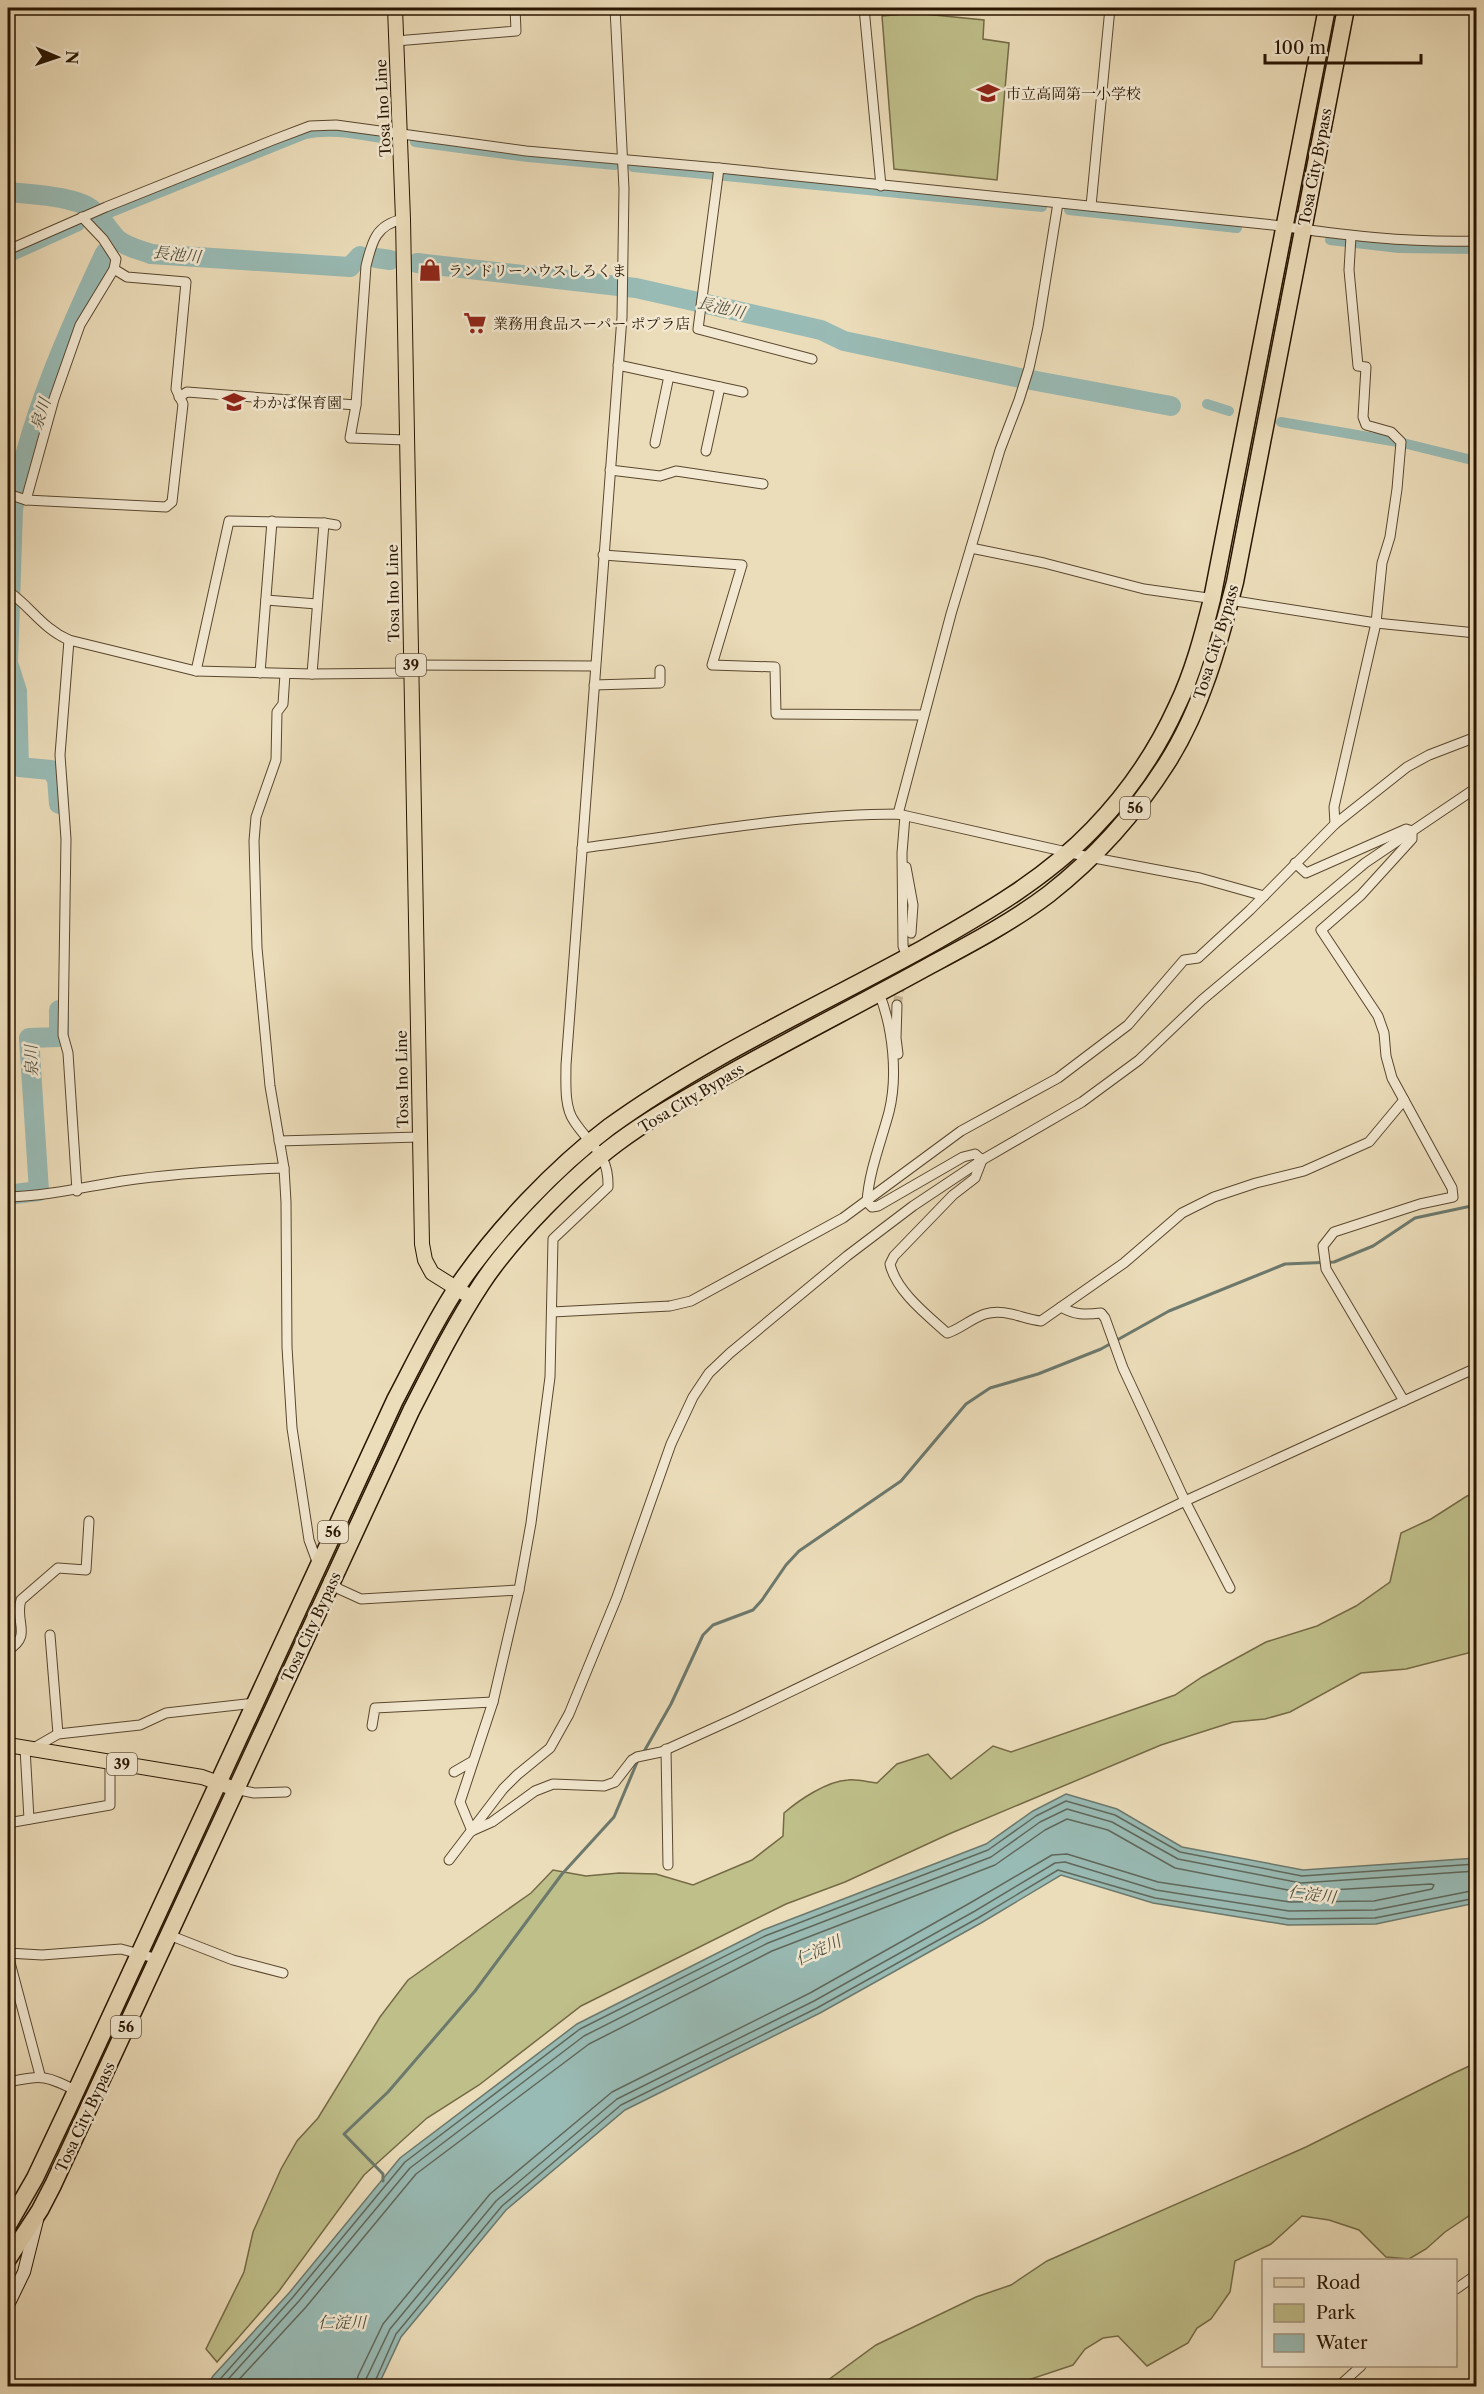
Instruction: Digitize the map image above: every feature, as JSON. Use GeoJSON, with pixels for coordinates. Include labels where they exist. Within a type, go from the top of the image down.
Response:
{"type":"FeatureCollection","features":[{"type":"Feature","properties":{"kind":"highway","name":"Tosa City Bypass"},"geometry":{"type":"LineString","coordinates":[[8,2225],[34,2178],[141,1953],[395,1400],[457,1288],[490,1243],[591,1142],[670,1084],[984,914],[1037,878],[1070,852],[1095,828],[1124,793],[1149,755],[1177,706],[1201,642],[1212,599],[1327,8]]}},
{"type":"Feature","properties":{"kind":"highway","name":"Tosa City Bypass"},"geometry":{"type":"LineString","coordinates":[[8,2259],[40,2210],[93,2099],[411,1411],[472,1298],[505,1254],[536,1218],[601,1156],[618,1143],[680,1102],[999,926],[1049,894],[1108,840],[1138,805],[1168,762],[1196,710],[1218,647],[1231,600],[1346,8]]}},
{"type":"Feature","properties":{"kind":"main road","name":"Tosa Ino Line"},"geometry":{"type":"LineString","coordinates":[[395,8],[404,219],[406,440],[420,1137],[425,1260],[432,1273],[472,1298]]}},
{"type":"Feature","properties":{"kind":"main road","name":"39"},"geometry":{"type":"LineString","coordinates":[[8,1745],[202,1777],[235,1789]]}},
{"type":"Feature","properties":{"kind":"main road"},"geometry":{"type":"LineString","coordinates":[[8,2305],[24,2272],[40,2210]]}},
{"type":"Feature","properties":{"kind":"main road"},"geometry":{"type":"LineString","coordinates":[[8,2278],[12,2282],[14,2291]]}},
{"type":"Feature","properties":{"kind":"street"},"geometry":{"type":"LineString","coordinates":[[396,41],[516,31],[515,8]]}},
{"type":"Feature","properties":{"kind":"street"},"geometry":{"type":"LineString","coordinates":[[472,1831],[460,1802],[493,1702],[519,1590],[531,1523],[550,1377],[553,1239],[608,1186],[609,1169],[573,1120],[566,1091],[624,281],[622,160],[615,8]]}},
{"type":"Feature","properties":{"kind":"street"},"geometry":{"type":"LineString","coordinates":[[864,8],[881,186]]}},
{"type":"Feature","properties":{"kind":"street"},"geometry":{"type":"LineString","coordinates":[[1091,206],[1110,8]]}},
{"type":"Feature","properties":{"kind":"street"},"geometry":{"type":"LineString","coordinates":[[8,250],[84,216],[310,126],[336,125],[526,151],[718,172],[1091,206],[1286,227],[1350,241],[1476,241]]}},
{"type":"Feature","properties":{"kind":"street"},"geometry":{"type":"LineString","coordinates":[[718,172],[698,329],[812,359]]}},
{"type":"Feature","properties":{"kind":"street"},"geometry":{"type":"LineString","coordinates":[[907,957],[903,946],[901,815],[923,715],[1000,450],[1029,368],[1058,203]]}},
{"type":"Feature","properties":{"kind":"street"},"geometry":{"type":"LineString","coordinates":[[84,216],[114,253],[116,259],[114,269],[80,325],[16,497],[166,507],[172,502],[183,404],[176,389],[186,282],[127,277],[114,269]]}},
{"type":"Feature","properties":{"kind":"street"},"geometry":{"type":"LineString","coordinates":[[404,219],[389,223],[384,227],[370,250],[366,266],[356,405],[350,438],[406,440]]}},
{"type":"Feature","properties":{"kind":"street"},"geometry":{"type":"LineString","coordinates":[[1335,824],[1334,807],[1376,623],[1382,563],[1390,537],[1397,489],[1401,442],[1391,432],[1366,425],[1363,417],[1366,367],[1358,366],[1349,270],[1350,241]]}},
{"type":"Feature","properties":{"kind":"street"},"geometry":{"type":"LineString","coordinates":[[618,365],[743,392]]}},
{"type":"Feature","properties":{"kind":"street"},"geometry":{"type":"LineString","coordinates":[[655,443],[669,376]]}},
{"type":"Feature","properties":{"kind":"street"},"geometry":{"type":"LineString","coordinates":[[706,451],[720,387]]}},
{"type":"Feature","properties":{"kind":"street"},"geometry":{"type":"LineString","coordinates":[[180,397],[187,392],[356,405]]}},
{"type":"Feature","properties":{"kind":"street"},"geometry":{"type":"LineString","coordinates":[[610,470],[660,476],[676,471],[763,484]]}},
{"type":"Feature","properties":{"kind":"street"},"geometry":{"type":"LineString","coordinates":[[196,671],[229,521],[336,525]]}},
{"type":"Feature","properties":{"kind":"street"},"geometry":{"type":"LineString","coordinates":[[260,673],[272,521]]}},
{"type":"Feature","properties":{"kind":"street"},"geometry":{"type":"LineString","coordinates":[[312,674],[324,523]]}},
{"type":"Feature","properties":{"kind":"street"},"geometry":{"type":"LineString","coordinates":[[971,548],[1044,563],[1144,589],[1376,623],[1476,633]]}},
{"type":"Feature","properties":{"kind":"street"},"geometry":{"type":"LineString","coordinates":[[603,555],[742,564],[712,665],[775,668],[776,714],[923,715]]}},
{"type":"Feature","properties":{"kind":"street"},"geometry":{"type":"LineString","coordinates":[[11,593],[57,635],[69,640],[196,671],[312,674],[411,669],[595,666]]}},
{"type":"Feature","properties":{"kind":"street"},"geometry":{"type":"LineString","coordinates":[[266,600],[317,604]]}},
{"type":"Feature","properties":{"kind":"street"},"geometry":{"type":"LineString","coordinates":[[69,640],[60,755],[66,839],[63,1035],[68,1053],[77,1191]]}},
{"type":"Feature","properties":{"kind":"street"},"geometry":{"type":"LineString","coordinates":[[594,685],[660,683],[660,670]]}},
{"type":"Feature","properties":{"kind":"street"},"geometry":{"type":"LineString","coordinates":[[285,674],[283,704],[277,712],[276,760],[256,817],[254,841],[257,948],[270,1086],[284,1168],[286,1347],[292,1428],[309,1540],[319,1566],[331,1584],[361,1599],[519,1590]]}},
{"type":"Feature","properties":{"kind":"street"},"geometry":{"type":"LineString","coordinates":[[552,1312],[670,1306],[691,1301],[843,1218],[961,1131],[1058,1078],[1094,1051],[1128,1025],[1184,960],[1198,958],[1264,896],[1294,863],[1335,824],[1407,767],[1429,755],[1476,737]]}},
{"type":"Feature","properties":{"kind":"street"},"geometry":{"type":"LineString","coordinates":[[449,1860],[503,1789],[550,1748],[569,1714],[617,1597],[671,1444],[693,1397],[709,1373],[847,1256],[913,1206],[982,1160],[1082,1102],[1139,1060],[1202,1000],[1357,870],[1476,788]]}},
{"type":"Feature","properties":{"kind":"street"},"geometry":{"type":"LineString","coordinates":[[582,848],[793,820],[871,814],[901,815],[1089,857],[1200,878],[1264,896]]}},
{"type":"Feature","properties":{"kind":"street"},"geometry":{"type":"LineString","coordinates":[[1294,863],[1306,873],[1406,829],[1413,831]]}},
{"type":"Feature","properties":{"kind":"street"},"geometry":{"type":"LineString","coordinates":[[1404,1401],[1326,1269],[1323,1246],[1334,1232],[1420,1204],[1453,1197],[1452,1188],[1392,1078],[1386,1056],[1384,1033],[1378,1016],[1321,930],[1361,895],[1412,839],[1413,831]]}},
{"type":"Feature","properties":{"kind":"street"},"geometry":{"type":"LineString","coordinates":[[902,854],[913,906],[911,933]]}},
{"type":"Feature","properties":{"kind":"street"},"geometry":{"type":"LineString","coordinates":[[879,993],[885,1008],[894,1063],[893,1086],[889,1110],[868,1186],[867,1202],[872,1207],[878,1206],[963,1157],[975,1154],[982,1160]]}},
{"type":"Feature","properties":{"kind":"street"},"geometry":{"type":"LineString","coordinates":[[893,1086],[900,1069],[896,1038],[897,1005]]}},
{"type":"Feature","properties":{"kind":"street"},"geometry":{"type":"LineString","coordinates":[[982,1160],[975,1178],[953,1195],[894,1256],[890,1264],[891,1270],[914,1303],[947,1333],[952,1332],[966,1321],[987,1313],[1007,1312],[1041,1321],[1124,1263],[1182,1213],[1256,1183],[1304,1171],[1369,1142],[1404,1100]]}},
{"type":"Feature","properties":{"kind":"street"},"geometry":{"type":"LineString","coordinates":[[279,1141],[420,1137]]}},
{"type":"Feature","properties":{"kind":"street"},"geometry":{"type":"LineString","coordinates":[[8,1197],[77,1191],[122,1181],[169,1176],[284,1168]]}},
{"type":"Feature","properties":{"kind":"street"},"geometry":{"type":"LineString","coordinates":[[1061,1307],[1071,1314],[1101,1313],[1105,1318],[1123,1368],[1185,1501],[1230,1588]]}},
{"type":"Feature","properties":{"kind":"street"},"geometry":{"type":"LineString","coordinates":[[472,1831],[492,1821],[535,1791],[553,1784],[604,1786],[615,1782],[637,1757],[666,1749],[1185,1501],[1476,1368]]}},
{"type":"Feature","properties":{"kind":"street"},"geometry":{"type":"LineString","coordinates":[[8,1650],[17,1644],[22,1634],[19,1608],[21,1600],[47,1575],[58,1568],[86,1570],[89,1521]]}},
{"type":"Feature","properties":{"kind":"street"},"geometry":{"type":"LineString","coordinates":[[50,1635],[58,1734]]}},
{"type":"Feature","properties":{"kind":"street"},"geometry":{"type":"LineString","coordinates":[[372,1726],[375,1708],[493,1702]]}},
{"type":"Feature","properties":{"kind":"street"},"geometry":{"type":"LineString","coordinates":[[29,1820],[28,1748],[58,1734],[140,1725],[166,1713],[255,1703]]}},
{"type":"Feature","properties":{"kind":"street"},"geometry":{"type":"LineString","coordinates":[[666,1749],[668,1865]]}},
{"type":"Feature","properties":{"kind":"street"},"geometry":{"type":"LineString","coordinates":[[454,1772],[473,1761]]}},
{"type":"Feature","properties":{"kind":"street"},"geometry":{"type":"LineString","coordinates":[[8,1823],[110,1805],[110,1762]]}},
{"type":"Feature","properties":{"kind":"street"},"geometry":{"type":"LineString","coordinates":[[235,1789],[254,1793],[286,1792]]}},
{"type":"Feature","properties":{"kind":"street"},"geometry":{"type":"LineString","coordinates":[[169,1935],[233,1960],[283,1972]]}},
{"type":"Feature","properties":{"kind":"street"},"geometry":{"type":"LineString","coordinates":[[40,2075],[8,1954],[42,1955],[121,1948],[158,1959]]}},
{"type":"Feature","properties":{"kind":"street"},"geometry":{"type":"LineString","coordinates":[[8,2082],[40,2075],[57,2080],[93,2099]]}},
{"type":"Feature","properties":{"kind":"street"},"geometry":{"type":"LineString","coordinates":[[1457,2288],[1476,2275]]}},
{"type":"Feature","properties":{"kind":"street"},"geometry":{"type":"LineString","coordinates":[[1339,2386],[1360,2367]]}},
{"type":"Feature","properties":{"kind":"green space"},"geometry":{"type":"Polygon","coordinates":[[[914,13],[984,20],[983,39],[1009,43],[997,180],[894,169],[882,16],[914,13]]]}},
{"type":"Feature","properties":{"kind":"green space"},"geometry":{"type":"Polygon","coordinates":[[[1476,1493],[1476,1651],[1406,1669],[1361,1673],[1290,1712],[1265,1719],[1233,1722],[1161,1745],[949,1834],[845,1882],[786,1904],[581,2006],[479,2085],[427,2118],[364,2175],[279,2291],[217,2362],[206,2349],[244,2272],[253,2232],[281,2169],[297,2141],[318,2118],[380,2017],[408,1980],[531,1893],[553,1870],[586,1876],[619,1873],[656,1874],[693,1885],[752,1860],[783,1836],[784,1813],[822,1787],[851,1780],[877,1783],[897,1764],[928,1754],[951,1779],[993,1746],[1011,1752],[1175,1695],[1202,1677],[1266,1642],[1317,1626],[1356,1606],[1390,1582],[1401,1533],[1476,1493]]]}},
{"type":"Feature","properties":{"kind":"green space"},"geometry":{"type":"Polygon","coordinates":[[[1476,2063],[1476,2148],[1472,2166],[1476,2171],[1476,2211],[1409,2259],[1386,2257],[1359,2230],[1329,2220],[1302,2216],[1271,2244],[1235,2261],[1230,2292],[1211,2319],[1197,2328],[1188,2343],[1147,2366],[1118,2336],[1103,2338],[1085,2349],[1073,2365],[1010,2386],[820,2386],[876,2345],[976,2297],[1011,2285],[1047,2261],[1306,2147],[1476,2063]]]}},
{"type":"Feature","properties":{"kind":"water","name":"仁淀川"},"geometry":{"type":"Polygon","coordinates":[[[1066,1794],[1117,1809],[1182,1847],[1303,1870],[1476,1858],[1476,1903],[1376,1924],[1288,1925],[1153,1903],[1061,1875],[981,1923],[820,2013],[625,2110],[506,2210],[401,2337],[378,2386],[207,2386],[213,2376],[289,2293],[400,2158],[577,2024],[763,1930],[986,1844],[1033,1811],[1066,1794]]]}},
{"type":"Feature","properties":{"kind":"waterway"},"geometry":{"type":"LineString","coordinates":[[94,219],[305,134],[336,132],[388,139]]}},
{"type":"Feature","properties":{"kind":"waterway"},"geometry":{"type":"LineString","coordinates":[[415,142],[528,157],[615,165]]}},
{"type":"Feature","properties":{"kind":"waterway"},"geometry":{"type":"LineString","coordinates":[[633,167],[1042,207]]}},
{"type":"Feature","properties":{"kind":"waterway","name":"長池川"},"geometry":{"type":"LineString","coordinates":[[8,192],[58,197],[85,205],[121,242],[151,254],[350,267],[360,256]]}},
{"type":"Feature","properties":{"kind":"waterway"},"geometry":{"type":"LineString","coordinates":[[1069,210],[1237,228]]}},
{"type":"Feature","properties":{"kind":"waterway"},"geometry":{"type":"LineString","coordinates":[[8,258],[79,226]]}},
{"type":"Feature","properties":{"kind":"waterway"},"geometry":{"type":"LineString","coordinates":[[1330,240],[1399,248],[1476,249]]}},
{"type":"Feature","properties":{"kind":"waterway","name":"泉川"},"geometry":{"type":"LineString","coordinates":[[59,804],[57,779],[51,770],[19,767],[17,691],[8,663],[13,510],[28,444],[50,378],[105,253]]}},
{"type":"Feature","properties":{"kind":"waterway","name":"長池川"},"geometry":{"type":"LineString","coordinates":[[376,258],[390,260]]}},
{"type":"Feature","properties":{"kind":"waterway","name":"長池川"},"geometry":{"type":"LineString","coordinates":[[417,263],[636,288],[821,330],[844,341],[1020,378]]}},
{"type":"Feature","properties":{"kind":"waterway","name":"長池川"},"geometry":{"type":"LineString","coordinates":[[1031,380],[1171,406]]}},
{"type":"Feature","properties":{"kind":"waterway"},"geometry":{"type":"LineString","coordinates":[[1207,404],[1229,411]]}},
{"type":"Feature","properties":{"kind":"waterway"},"geometry":{"type":"LineString","coordinates":[[1281,422],[1398,442]]}},
{"type":"Feature","properties":{"kind":"waterway"},"geometry":{"type":"LineString","coordinates":[[1403,443],[1476,461]]}},
{"type":"Feature","properties":{"kind":"waterway","name":"泉川"},"geometry":{"type":"LineString","coordinates":[[15,1194],[39,1191],[29,1038],[59,1037],[59,1010]]}},
{"type":"Feature","properties":{"kind":"waterway"},"geometry":{"type":"LineString","coordinates":[[642,1755],[671,1704],[703,1635],[713,1625],[753,1610],[799,1551],[901,1481],[966,1404],[990,1388],[1038,1374],[1101,1349],[1169,1311],[1285,1264],[1334,1262],[1373,1246],[1415,1218],[1476,1205]]}},
{"type":"Feature","properties":{"kind":"waterway"},"geometry":{"type":"LineString","coordinates":[[383,2181],[383,2174],[344,2134],[388,2092],[475,1991],[562,1874],[614,1817],[638,1760]]}},
{"type":"Feature","properties":{"kind":"tunnel"},"geometry":{"type":"LineString","coordinates":[[897,1005],[911,933]]}},
{"type":"Feature","properties":{"kind":"place","name":"市立高岡第一小学校"},"geometry":{"type":"Point","coordinates":[988,93]}},
{"type":"Feature","properties":{"kind":"place","name":"ランドリーハウスしろくま"},"geometry":{"type":"Point","coordinates":[430,270]}},
{"type":"Feature","properties":{"kind":"place","name":"業務用食品スーパー ポプラ店"},"geometry":{"type":"Point","coordinates":[475,323]}},
{"type":"Feature","properties":{"kind":"place","name":"わかば保育園"},"geometry":{"type":"Point","coordinates":[234,402]}}]}
